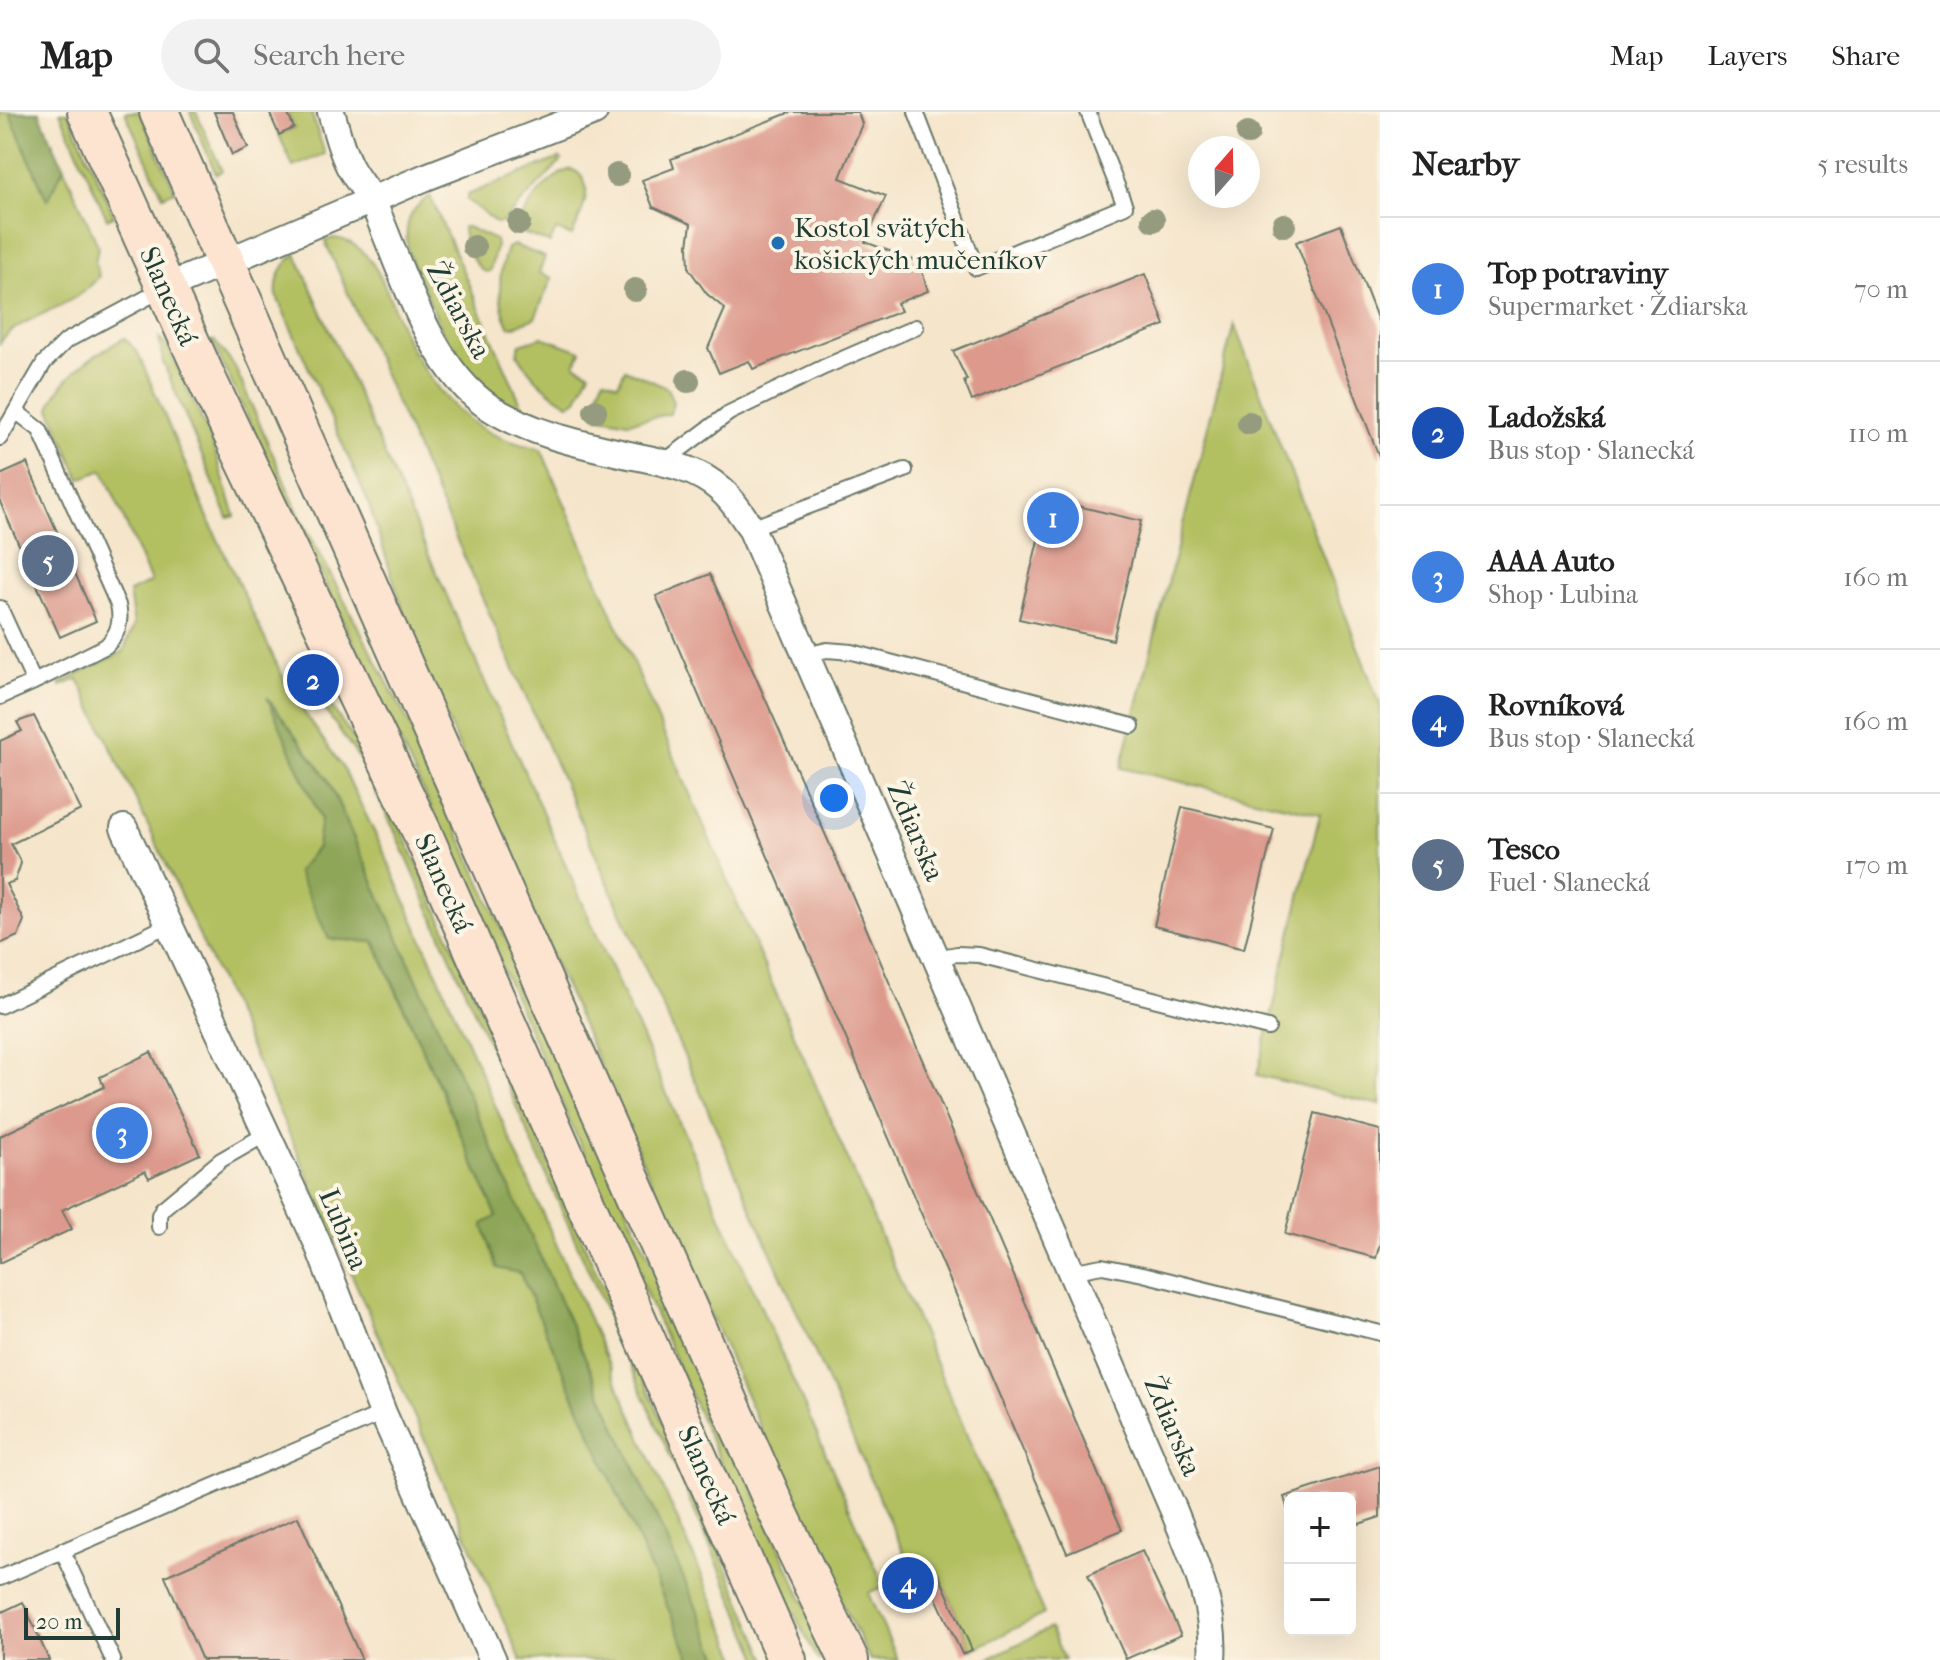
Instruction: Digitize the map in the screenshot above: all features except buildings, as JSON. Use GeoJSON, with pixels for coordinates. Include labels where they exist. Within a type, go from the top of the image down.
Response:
{"type":"FeatureCollection","features":[{"type":"Feature","properties":{"kind":"main road","name":"Slanecká"},"geometry":{"type":"LineString","coordinates":[[87,112],[165,288],[421,830],[787,1660]]}},
{"type":"Feature","properties":{"kind":"main road","name":"Slanecká"},"geometry":{"type":"LineString","coordinates":[[159,112],[775,1506],[849,1660]]}},
{"type":"Feature","properties":{"kind":"street","name":"Ždiarska"},"geometry":{"type":"LineString","coordinates":[[331,112],[348,162],[372,200],[416,305],[437,347],[460,382],[487,406],[539,432],[665,461],[705,478],[721,489],[751,528],[1191,1555],[1209,1605],[1214,1638],[1212,1660]]}},
{"type":"Feature","properties":{"kind":"street"},"geometry":{"type":"LineString","coordinates":[[165,288],[372,200],[594,112]]}},
{"type":"Feature","properties":{"kind":"street","name":"Lubina"},"geometry":{"type":"LineString","coordinates":[[124,828],[317,1242],[383,1413],[493,1660]]}},
{"type":"Feature","properties":{"kind":"lane"},"geometry":{"type":"LineString","coordinates":[[916,112],[976,268],[1125,206],[1088,112]]}},
{"type":"Feature","properties":{"kind":"lane"},"geometry":{"type":"LineString","coordinates":[[0,438],[44,363],[66,341],[165,288]]}},
{"type":"Feature","properties":{"kind":"lane"},"geometry":{"type":"LineString","coordinates":[[665,461],[729,413],[916,327]]}},
{"type":"Feature","properties":{"kind":"lane"},"geometry":{"type":"LineString","coordinates":[[0,697],[106,646],[114,638],[121,617],[40,430],[17,412]]}},
{"type":"Feature","properties":{"kind":"lane"},"geometry":{"type":"LineString","coordinates":[[751,528],[905,470]]}},
{"type":"Feature","properties":{"kind":"lane"},"geometry":{"type":"LineString","coordinates":[[0,608],[34,682]]}},
{"type":"Feature","properties":{"kind":"lane"},"geometry":{"type":"LineString","coordinates":[[805,655],[827,650],[852,652],[1132,726]]}},
{"type":"Feature","properties":{"kind":"lane"},"geometry":{"type":"LineString","coordinates":[[0,1006],[168,925]]}},
{"type":"Feature","properties":{"kind":"lane"},"geometry":{"type":"LineString","coordinates":[[936,958],[957,954],[979,955],[1268,1028]]}},
{"type":"Feature","properties":{"kind":"lane"},"geometry":{"type":"LineString","coordinates":[[159,1227],[162,1209],[221,1160],[266,1134]]}},
{"type":"Feature","properties":{"kind":"lane"},"geometry":{"type":"LineString","coordinates":[[1070,1272],[1102,1266],[1143,1274],[1380,1333]]}},
{"type":"Feature","properties":{"kind":"lane"},"geometry":{"type":"LineString","coordinates":[[0,1578],[383,1413]]}},
{"type":"Feature","properties":{"kind":"lane"},"geometry":{"type":"LineString","coordinates":[[62,1550],[113,1660]]}},
{"type":"Feature","properties":{"kind":"green space"},"geometry":{"type":"Polygon","coordinates":[[[0,112],[9,112],[47,199],[64,168],[98,246],[95,263],[99,276],[76,297],[8,333],[0,343],[0,112]]]}},
{"type":"Feature","properties":{"kind":"green space"},"geometry":{"type":"Polygon","coordinates":[[[9,112],[39,112],[64,168],[47,200],[9,112]]]}},
{"type":"Feature","properties":{"kind":"green space"},"geometry":{"type":"Polygon","coordinates":[[[60,112],[68,112],[114,216],[107,219],[60,112]]]}},
{"type":"Feature","properties":{"kind":"green space"},"geometry":{"type":"Polygon","coordinates":[[[125,112],[140,112],[175,191],[163,196],[125,112]]]}},
{"type":"Feature","properties":{"kind":"green space"},"geometry":{"type":"Polygon","coordinates":[[[190,112],[196,112],[222,171],[216,174],[190,112]]]}},
{"type":"Feature","properties":{"kind":"green space"},"geometry":{"type":"Polygon","coordinates":[[[287,112],[311,112],[325,154],[293,167],[279,135],[294,128],[287,112]]]}},
{"type":"Feature","properties":{"kind":"green space"},"geometry":{"type":"Polygon","coordinates":[[[560,158],[562,160],[502,223],[496,223],[467,200],[467,195],[560,158]]]}},
{"type":"Feature","properties":{"kind":"green space"},"geometry":{"type":"Polygon","coordinates":[[[571,169],[580,174],[586,190],[583,209],[572,236],[556,230],[550,243],[514,230],[545,186],[571,169]]]}},
{"type":"Feature","properties":{"kind":"green space"},"geometry":{"type":"Polygon","coordinates":[[[430,196],[523,408],[500,399],[477,379],[457,355],[438,323],[407,245],[411,214],[430,196]]]}},
{"type":"Feature","properties":{"kind":"green space"},"geometry":{"type":"Polygon","coordinates":[[[463,227],[495,240],[490,271],[485,272],[473,259],[463,227]]]}},
{"type":"Feature","properties":{"kind":"green space"},"geometry":{"type":"Polygon","coordinates":[[[333,238],[350,243],[364,252],[384,283],[413,352],[453,405],[490,433],[541,449],[1044,1614],[972,1650],[935,1566],[914,1575],[883,1507],[325,241],[333,238]]]}},
{"type":"Feature","properties":{"kind":"green space"},"geometry":{"type":"Polygon","coordinates":[[[514,245],[545,257],[539,273],[552,278],[535,318],[513,327],[509,326],[505,317],[500,287],[507,248],[514,245]]]}},
{"type":"Feature","properties":{"kind":"green space"},"geometry":{"type":"Polygon","coordinates":[[[296,254],[884,1586],[868,1593],[898,1660],[870,1660],[793,1501],[417,652],[367,499],[277,297],[280,273],[296,254]]]}},
{"type":"Feature","properties":{"kind":"green space"},"geometry":{"type":"Polygon","coordinates":[[[1234,324],[1380,705],[1380,1105],[1257,1075],[1320,814],[1121,768],[1234,324]]]}},
{"type":"Feature","properties":{"kind":"green space"},"geometry":{"type":"Polygon","coordinates":[[[542,337],[581,351],[575,365],[590,372],[577,399],[569,404],[539,382],[517,353],[520,344],[542,337]]]}},
{"type":"Feature","properties":{"kind":"green space"},"geometry":{"type":"Polygon","coordinates":[[[125,338],[138,353],[211,525],[290,692],[343,768],[382,848],[739,1660],[720,1660],[327,778],[270,701],[321,819],[317,847],[329,939],[374,942],[497,1216],[497,1268],[520,1273],[691,1660],[521,1660],[304,1168],[136,800],[78,679],[61,686],[60,683],[123,652],[134,625],[129,592],[151,582],[103,470],[80,479],[50,408],[71,375],[91,358],[125,338]]]}},
{"type":"Feature","properties":{"kind":"green space"},"geometry":{"type":"Polygon","coordinates":[[[159,338],[167,346],[210,437],[235,516],[228,518],[163,362],[159,338]]]}},
{"type":"Feature","properties":{"kind":"green space"},"geometry":{"type":"Polygon","coordinates":[[[214,340],[235,367],[300,517],[411,727],[830,1660],[818,1660],[749,1527],[438,823],[214,340]]]}},
{"type":"Feature","properties":{"kind":"green space"},"geometry":{"type":"Polygon","coordinates":[[[625,369],[667,388],[673,402],[670,414],[628,422],[597,416],[593,406],[604,378],[618,384],[625,369]]]}},
{"type":"Feature","properties":{"kind":"green space"},"geometry":{"type":"Polygon","coordinates":[[[313,680],[365,755],[405,837],[767,1660],[760,1660],[399,840],[359,758],[306,683],[313,680]]]}},
{"type":"Feature","properties":{"kind":"green space"},"geometry":{"type":"Polygon","coordinates":[[[267,697],[327,778],[720,1660],[691,1660],[520,1273],[497,1268],[483,1224],[497,1216],[375,942],[329,939],[297,872],[317,847],[321,819],[267,697]]]}},
{"type":"Feature","properties":{"kind":"green space"},"geometry":{"type":"Polygon","coordinates":[[[1050,1628],[1064,1660],[986,1660],[1050,1628]]]}},
{"type":"Feature","properties":{"kind":"place","name":"Kostol svätých košických mučeníkov"},"geometry":{"type":"Point","coordinates":[778,243]}},
{"type":"Feature","properties":{"kind":"place","name":"Top potraviny"},"geometry":{"type":"Point","coordinates":[1053,518]}},
{"type":"Feature","properties":{"kind":"place","name":"Tesco"},"geometry":{"type":"Point","coordinates":[48,561]}},
{"type":"Feature","properties":{"kind":"place","name":"Ladožská"},"geometry":{"type":"Point","coordinates":[313,680]}},
{"type":"Feature","properties":{"kind":"place","name":"AAA Auto"},"geometry":{"type":"Point","coordinates":[122,1133]}},
{"type":"Feature","properties":{"kind":"place","name":"Rovníková"},"geometry":{"type":"Point","coordinates":[908,1583]}}]}
